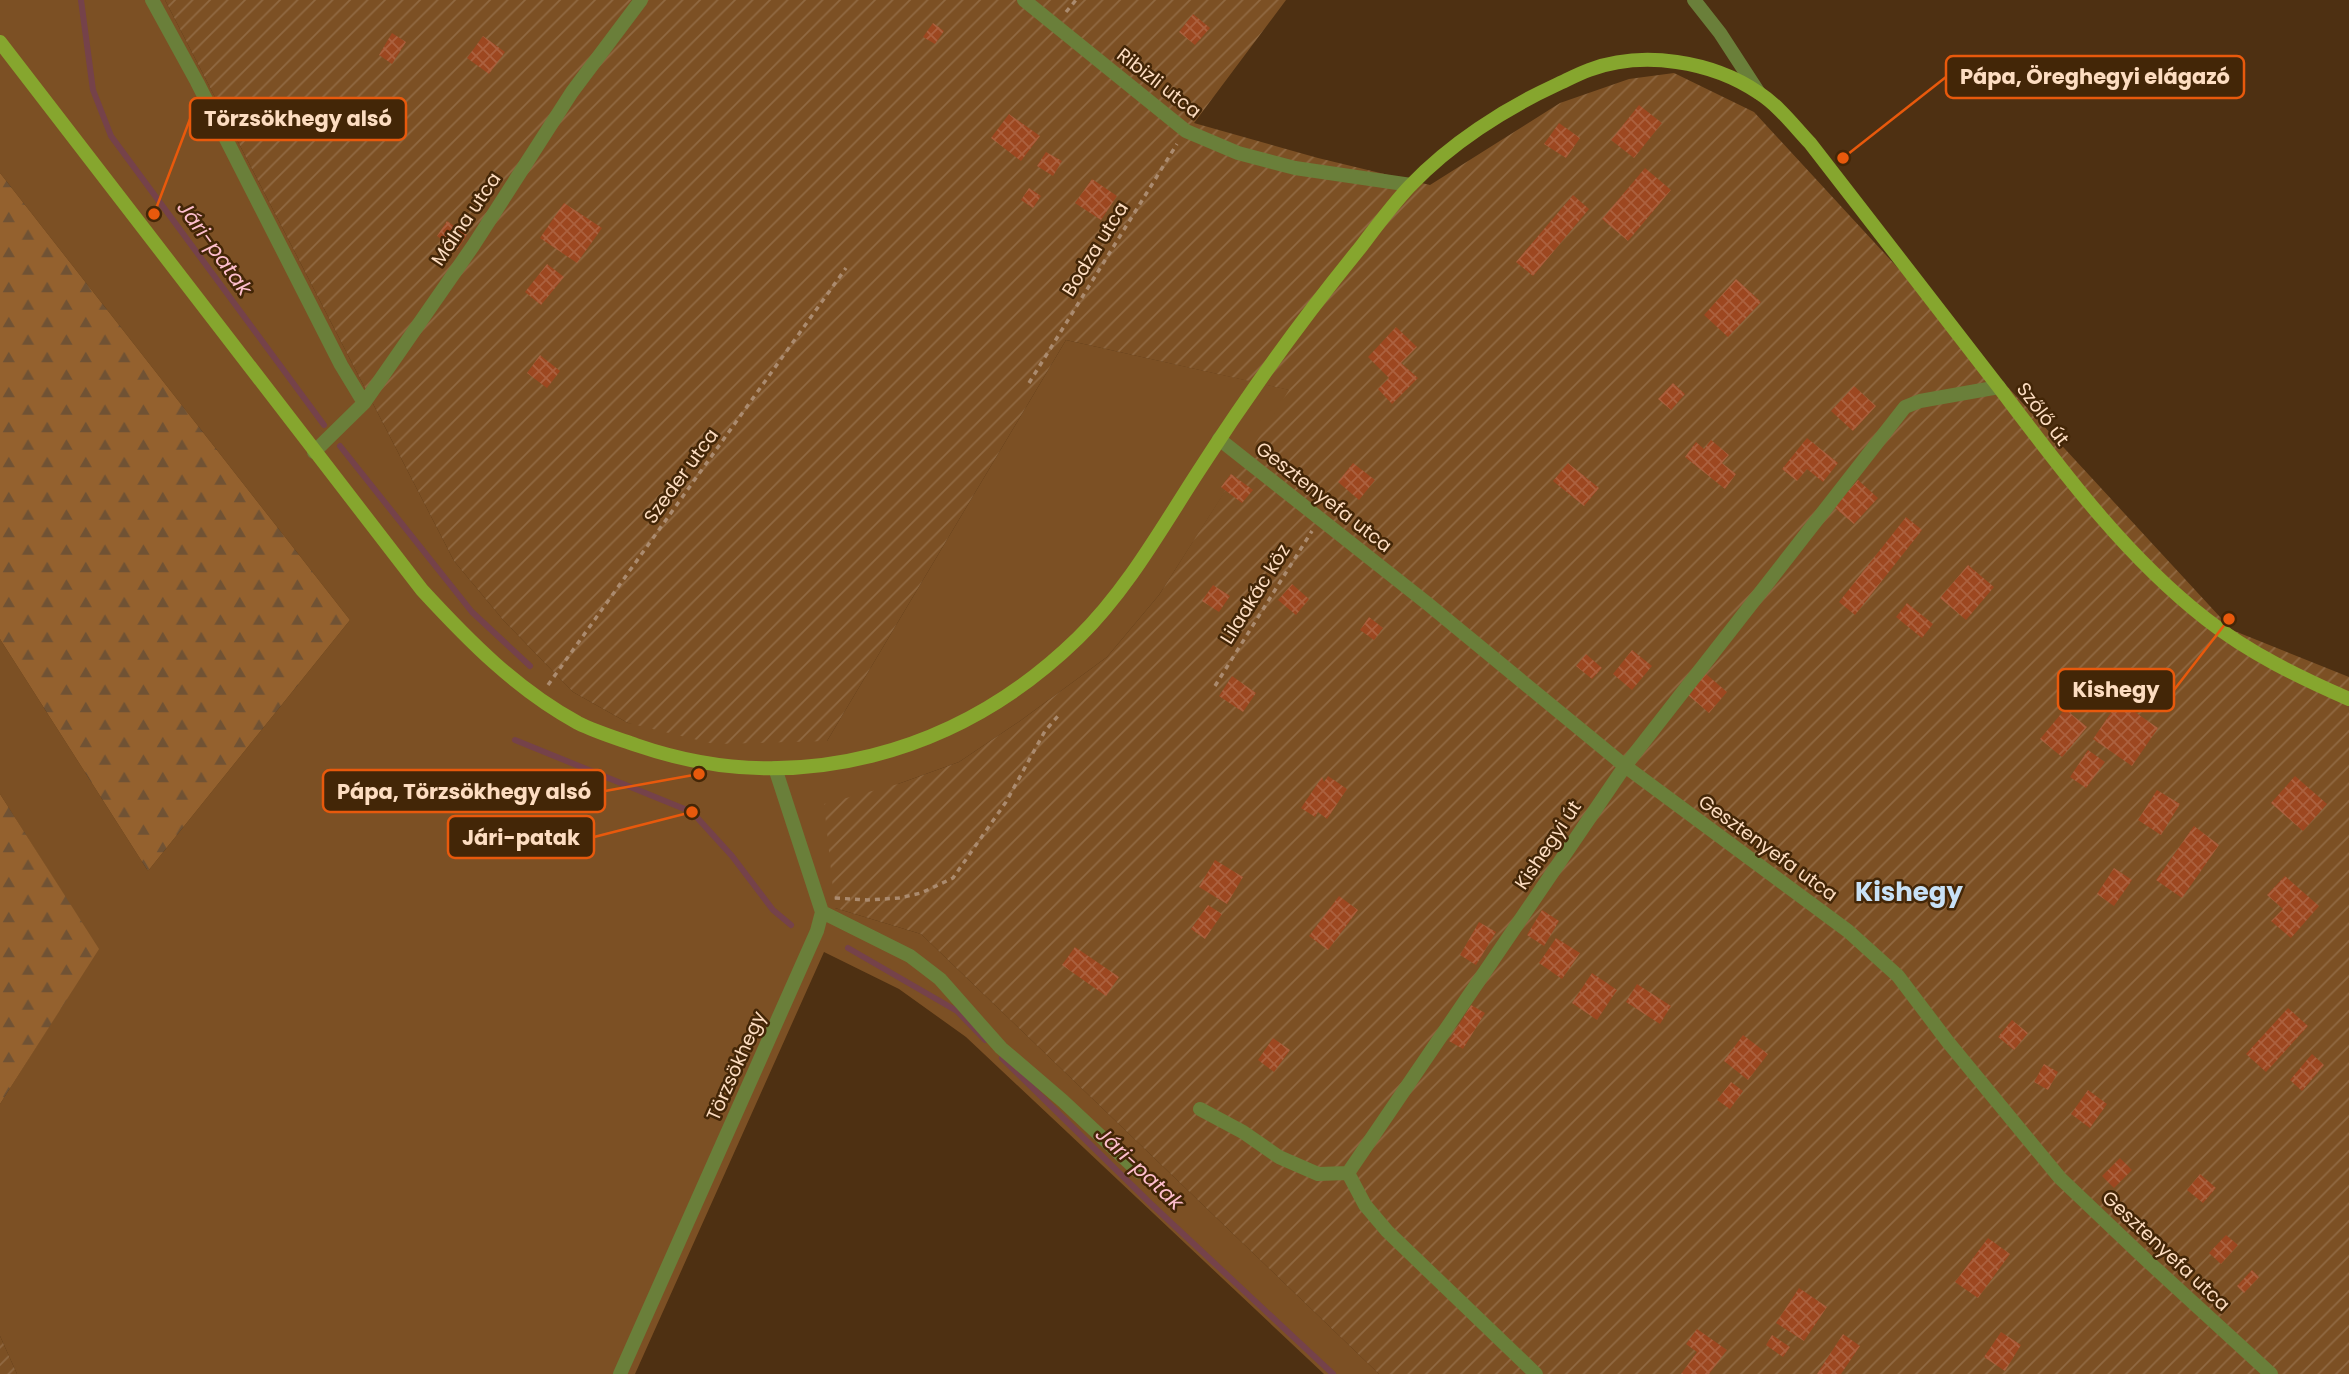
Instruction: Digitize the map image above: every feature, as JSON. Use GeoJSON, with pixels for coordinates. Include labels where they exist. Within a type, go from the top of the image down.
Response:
{"type":"FeatureCollection","features":[{"type":"Feature","properties":{"kind":"main road","name":"Szőlő út"},"geometry":{"type":"LineString","coordinates":[[0,42],[422,590],[490,659],[539,699],[581,725],[688,761],[720,766],[775,768],[832,764],[928,739],[983,711],[1017,688],[1080,636],[1114,598],[1219,439],[1308,312],[1410,185],[1472,134],[1536,94],[1611,64],[1650,60],[1691,65],[1732,78],[1775,105],[1810,143],[2067,476],[2131,552],[2197,611],[2253,650],[2302,678],[2349,699]]}},
{"type":"Feature","properties":{"kind":"street"},"geometry":{"type":"LineString","coordinates":[[152,0],[197,82],[341,365],[364,403]]}},
{"type":"Feature","properties":{"kind":"street","name":"Málna utca"},"geometry":{"type":"LineString","coordinates":[[314,452],[364,403],[473,246],[572,92],[641,0]]}},
{"type":"Feature","properties":{"kind":"street","name":"Ribizli utca"},"geometry":{"type":"LineString","coordinates":[[1024,0],[1186,131],[1237,153],[1295,168],[1410,185]]}},
{"type":"Feature","properties":{"kind":"street"},"geometry":{"type":"LineString","coordinates":[[1694,0],[1720,33],[1759,93]]}},
{"type":"Feature","properties":{"kind":"street","name":"Kishegyi út"},"geometry":{"type":"LineString","coordinates":[[1348,1173],[1626,766],[1905,408],[1920,401],[1999,387]]}},
{"type":"Feature","properties":{"kind":"street","name":"Gesztenyefa utca"},"geometry":{"type":"LineString","coordinates":[[1219,439],[1320,517],[1626,766],[1848,931],[1898,976],[1948,1042],[2060,1178],[2271,1374]]}},
{"type":"Feature","properties":{"kind":"street"},"geometry":{"type":"LineString","coordinates":[[775,768],[822,912],[910,957],[940,979],[1001,1048],[1139,1172]]}},
{"type":"Feature","properties":{"kind":"street","name":"Törzsökhegy"},"geometry":{"type":"LineString","coordinates":[[620,1374],[817,931],[822,912]]}},
{"type":"Feature","properties":{"kind":"street"},"geometry":{"type":"LineString","coordinates":[[1200,1109],[1243,1132],[1279,1157],[1318,1174],[1348,1173],[1365,1205],[1387,1231],[1536,1374]]}},
{"type":"Feature","properties":{"kind":"path","name":"Bodza utca"},"geometry":{"type":"LineString","coordinates":[[1029,383],[1186,131]]}},
{"type":"Feature","properties":{"kind":"path","name":"Szeder utca"},"geometry":{"type":"LineString","coordinates":[[539,699],[846,268]]}},
{"type":"Feature","properties":{"kind":"path","name":"Lilaakác köz"},"geometry":{"type":"LineString","coordinates":[[1215,686],[1320,517]]}},
{"type":"Feature","properties":{"kind":"path"},"geometry":{"type":"LineString","coordinates":[[817,896],[867,900],[899,898],[921,893],[953,878],[1006,803],[1045,731],[1058,716]]}},
{"type":"Feature","properties":{"kind":"shaded area"},"geometry":{"type":"Polygon","coordinates":[[[0,0],[165,0],[454,561],[504,621],[573,692],[628,723],[827,741],[1066,340],[1290,390],[1159,595],[1107,657],[959,762],[898,784],[835,908],[921,934],[1379,1374],[1324,1374],[966,1037],[899,989],[824,952],[635,1374],[17,1374],[0,1336],[0,1104],[98,949],[0,794],[0,639],[148,871],[350,620],[0,173],[0,0]]]}},
{"type":"Feature","properties":{"kind":"shaded area"},"geometry":{"type":"Polygon","coordinates":[[[165,0],[1286,0],[1194,123],[1318,158],[1430,185],[1560,103],[1629,79],[1674,73],[1754,112],[2232,630],[2349,677],[2349,1374],[1379,1374],[921,934],[835,908],[824,804],[898,784],[959,762],[1107,657],[1159,595],[1289,390],[1066,340],[827,741],[714,744],[628,723],[573,692],[504,621],[454,561],[165,0]]]}},
{"type":"Feature","properties":{"kind":"shaded area"},"geometry":{"type":"Polygon","coordinates":[[[0,1336],[17,1374],[0,1374],[0,1336]]]}},
{"type":"Feature","properties":{"kind":"green space"},"geometry":{"type":"Polygon","coordinates":[[[0,173],[350,620],[148,871],[0,639],[0,173]]]}},
{"type":"Feature","properties":{"kind":"green space"},"geometry":{"type":"Polygon","coordinates":[[[0,794],[99,949],[0,1104],[0,794]]]}},
{"type":"Feature","properties":{"kind":"building"},"geometry":{"type":"Polygon","coordinates":[[[1193,14],[1210,28],[1195,45],[1179,32],[1193,14]]]}},
{"type":"Feature","properties":{"kind":"building"},"geometry":{"type":"Polygon","coordinates":[[[933,23],[944,31],[935,44],[923,37],[933,23]]]}},
{"type":"Feature","properties":{"kind":"building"},"geometry":{"type":"Polygon","coordinates":[[[392,33],[406,42],[392,64],[379,55],[392,33]]]}},
{"type":"Feature","properties":{"kind":"building"},"geometry":{"type":"Polygon","coordinates":[[[483,36],[505,52],[489,74],[467,58],[483,36]]]}},
{"type":"Feature","properties":{"kind":"building"},"geometry":{"type":"Polygon","coordinates":[[[1639,105],[1662,123],[1634,158],[1611,140],[1639,105]]]}},
{"type":"Feature","properties":{"kind":"building"},"geometry":{"type":"Polygon","coordinates":[[[1009,114],[1040,136],[1021,161],[991,138],[1009,114]]]}},
{"type":"Feature","properties":{"kind":"building"},"geometry":{"type":"Polygon","coordinates":[[[1559,123],[1580,138],[1566,158],[1544,144],[1559,123]]]}},
{"type":"Feature","properties":{"kind":"building"},"geometry":{"type":"Polygon","coordinates":[[[1046,152],[1062,161],[1053,176],[1037,166],[1046,152]]]}},
{"type":"Feature","properties":{"kind":"building"},"geometry":{"type":"Polygon","coordinates":[[[1645,168],[1671,190],[1628,241],[1602,219],[1645,168]]]}},
{"type":"Feature","properties":{"kind":"building"},"geometry":{"type":"Polygon","coordinates":[[[1092,179],[1117,196],[1101,220],[1075,203],[1092,179]]]}},
{"type":"Feature","properties":{"kind":"building"},"geometry":{"type":"Polygon","coordinates":[[[1029,188],[1041,196],[1033,208],[1021,200],[1029,188]]]}},
{"type":"Feature","properties":{"kind":"building"},"geometry":{"type":"Polygon","coordinates":[[[1573,195],[1589,209],[1533,276],[1516,262],[1573,195]]]}},
{"type":"Feature","properties":{"kind":"building"},"geometry":{"type":"Polygon","coordinates":[[[564,203],[602,228],[577,263],[540,238],[564,203]]]}},
{"type":"Feature","properties":{"kind":"building"},"geometry":{"type":"Polygon","coordinates":[[[447,221],[467,235],[457,250],[437,236],[447,221]]]}},
{"type":"Feature","properties":{"kind":"building"},"geometry":{"type":"Polygon","coordinates":[[[547,264],[564,277],[541,305],[525,292],[547,264]]]}},
{"type":"Feature","properties":{"kind":"building"},"geometry":{"type":"Polygon","coordinates":[[[1736,279],[1761,302],[1728,337],[1704,315],[1736,279]]]}},
{"type":"Feature","properties":{"kind":"building"},"geometry":{"type":"Polygon","coordinates":[[[1396,327],[1417,347],[1401,363],[1418,378],[1392,404],[1378,389],[1389,378],[1368,357],[1396,327]]]}},
{"type":"Feature","properties":{"kind":"building"},"geometry":{"type":"Polygon","coordinates":[[[540,355],[560,371],[547,388],[527,373],[540,355]]]}},
{"type":"Feature","properties":{"kind":"building"},"geometry":{"type":"Polygon","coordinates":[[[1673,383],[1685,394],[1671,410],[1658,399],[1673,383]]]}},
{"type":"Feature","properties":{"kind":"building"},"geometry":{"type":"Polygon","coordinates":[[[1854,386],[1876,406],[1853,431],[1831,411],[1854,386]]]}},
{"type":"Feature","properties":{"kind":"building"},"geometry":{"type":"Polygon","coordinates":[[[1807,438],[1838,463],[1823,482],[1807,469],[1797,481],[1782,469],[1807,438]]]}},
{"type":"Feature","properties":{"kind":"building"},"geometry":{"type":"Polygon","coordinates":[[[1711,440],[1729,455],[1722,463],[1736,474],[1725,489],[1685,457],[1696,442],[1704,449],[1711,440]]]}},
{"type":"Feature","properties":{"kind":"building"},"geometry":{"type":"Polygon","coordinates":[[[1353,463],[1375,480],[1359,500],[1338,482],[1353,463]]]}},
{"type":"Feature","properties":{"kind":"building"},"geometry":{"type":"Polygon","coordinates":[[[1568,463],[1599,488],[1584,506],[1553,481],[1568,463]]]}},
{"type":"Feature","properties":{"kind":"building"},"geometry":{"type":"Polygon","coordinates":[[[1231,474],[1253,490],[1242,503],[1221,487],[1231,474]]]}},
{"type":"Feature","properties":{"kind":"building"},"geometry":{"type":"Polygon","coordinates":[[[1858,480],[1878,498],[1854,524],[1834,507],[1858,480]]]}},
{"type":"Feature","properties":{"kind":"building"},"geometry":{"type":"Polygon","coordinates":[[[1906,517],[1922,530],[1855,615],[1839,602],[1906,517]]]}},
{"type":"Feature","properties":{"kind":"building"},"geometry":{"type":"Polygon","coordinates":[[[1968,565],[1994,587],[1966,620],[1940,598],[1968,565]]]}},
{"type":"Feature","properties":{"kind":"building"},"geometry":{"type":"Polygon","coordinates":[[[1292,584],[1309,599],[1296,615],[1278,600],[1292,584]]]}},
{"type":"Feature","properties":{"kind":"building"},"geometry":{"type":"Polygon","coordinates":[[[1213,585],[1230,596],[1219,612],[1202,601],[1213,585]]]}},
{"type":"Feature","properties":{"kind":"building"},"geometry":{"type":"Polygon","coordinates":[[[1907,603],[1933,624],[1922,638],[1896,617],[1907,603]]]}},
{"type":"Feature","properties":{"kind":"building"},"geometry":{"type":"Polygon","coordinates":[[[1369,617],[1383,628],[1374,640],[1360,630],[1369,617]]]}},
{"type":"Feature","properties":{"kind":"building"},"geometry":{"type":"Polygon","coordinates":[[[1632,650],[1652,666],[1632,690],[1613,674],[1632,650]]]}},
{"type":"Feature","properties":{"kind":"building"},"geometry":{"type":"Polygon","coordinates":[[[1586,654],[1602,668],[1592,679],[1576,666],[1586,654]]]}},
{"type":"Feature","properties":{"kind":"building"},"geometry":{"type":"Polygon","coordinates":[[[1706,674],[1727,692],[1709,713],[1688,695],[1706,674]]]}},
{"type":"Feature","properties":{"kind":"building"},"geometry":{"type":"Polygon","coordinates":[[[1232,676],[1256,693],[1243,712],[1219,696],[1232,676]]]}},
{"type":"Feature","properties":{"kind":"building"},"geometry":{"type":"Polygon","coordinates":[[[2119,701],[2158,728],[2132,766],[2093,739],[2119,701]]]}},
{"type":"Feature","properties":{"kind":"building"},"geometry":{"type":"Polygon","coordinates":[[[2065,709],[2087,727],[2062,757],[2040,739],[2065,709]]]}},
{"type":"Feature","properties":{"kind":"building"},"geometry":{"type":"Polygon","coordinates":[[[2088,750],[2105,762],[2086,788],[2070,777],[2088,750]]]}},
{"type":"Feature","properties":{"kind":"building"},"geometry":{"type":"Polygon","coordinates":[[[1328,776],[1347,789],[1327,819],[1318,812],[1315,817],[1301,808],[1322,777],[1324,782],[1328,776]]]}},
{"type":"Feature","properties":{"kind":"building"},"geometry":{"type":"Polygon","coordinates":[[[2295,776],[2327,804],[2303,831],[2271,803],[2295,776]]]}},
{"type":"Feature","properties":{"kind":"building"},"geometry":{"type":"Polygon","coordinates":[[[2157,790],[2180,804],[2161,835],[2138,820],[2157,790]]]}},
{"type":"Feature","properties":{"kind":"building"},"geometry":{"type":"Polygon","coordinates":[[[2194,826],[2219,845],[2182,898],[2156,880],[2194,826]]]}},
{"type":"Feature","properties":{"kind":"building"},"geometry":{"type":"Polygon","coordinates":[[[1215,860],[1243,877],[1227,904],[1199,887],[1215,860]]]}},
{"type":"Feature","properties":{"kind":"building"},"geometry":{"type":"Polygon","coordinates":[[[2114,868],[2132,880],[2114,906],[2097,894],[2114,868]]]}},
{"type":"Feature","properties":{"kind":"building"},"geometry":{"type":"Polygon","coordinates":[[[2285,876],[2319,906],[2291,938],[2271,921],[2283,909],[2267,895],[2285,876]]]}},
{"type":"Feature","properties":{"kind":"building"},"geometry":{"type":"Polygon","coordinates":[[[1339,896],[1358,910],[1328,950],[1309,936],[1339,896]]]}},
{"type":"Feature","properties":{"kind":"building"},"geometry":{"type":"Polygon","coordinates":[[[1208,905],[1222,914],[1205,939],[1191,929],[1208,905]]]}},
{"type":"Feature","properties":{"kind":"building"},"geometry":{"type":"Polygon","coordinates":[[[1542,910],[1559,921],[1544,946],[1527,935],[1542,910]]]}},
{"type":"Feature","properties":{"kind":"building"},"geometry":{"type":"Polygon","coordinates":[[[1479,922],[1496,932],[1476,965],[1460,955],[1479,922]]]}},
{"type":"Feature","properties":{"kind":"building"},"geometry":{"type":"Polygon","coordinates":[[[1556,938],[1580,953],[1562,979],[1539,963],[1556,938]]]}},
{"type":"Feature","properties":{"kind":"building"},"geometry":{"type":"Polygon","coordinates":[[[1075,947],[1119,977],[1106,996],[1062,965],[1075,947]]]}},
{"type":"Feature","properties":{"kind":"building"},"geometry":{"type":"Polygon","coordinates":[[[1592,973],[1617,990],[1597,1020],[1572,1003],[1592,973]]]}},
{"type":"Feature","properties":{"kind":"building"},"geometry":{"type":"Polygon","coordinates":[[[1637,984],[1671,1006],[1660,1024],[1626,1002],[1637,984]]]}},
{"type":"Feature","properties":{"kind":"building"},"geometry":{"type":"Polygon","coordinates":[[[1471,1005],[1485,1013],[1463,1049],[1449,1041],[1471,1005]]]}},
{"type":"Feature","properties":{"kind":"building"},"geometry":{"type":"Polygon","coordinates":[[[2288,1008],[2308,1026],[2266,1072],[2246,1054],[2288,1008]]]}},
{"type":"Feature","properties":{"kind":"building"},"geometry":{"type":"Polygon","coordinates":[[[2012,1020],[2028,1033],[2014,1050],[1998,1037],[2012,1020]]]}},
{"type":"Feature","properties":{"kind":"building"},"geometry":{"type":"Polygon","coordinates":[[[1743,1035],[1768,1054],[1748,1080],[1724,1061],[1743,1035]]]}},
{"type":"Feature","properties":{"kind":"building"},"geometry":{"type":"Polygon","coordinates":[[[1273,1038],[1290,1050],[1274,1072],[1258,1060],[1273,1038]]]}},
{"type":"Feature","properties":{"kind":"building"},"geometry":{"type":"Polygon","coordinates":[[[2312,1054],[2324,1065],[2302,1091],[2290,1080],[2312,1054]]]}},
{"type":"Feature","properties":{"kind":"building"},"geometry":{"type":"Polygon","coordinates":[[[2044,1064],[2058,1072],[2048,1090],[2034,1082],[2044,1064]]]}},
{"type":"Feature","properties":{"kind":"building"},"geometry":{"type":"Polygon","coordinates":[[[1731,1082],[1743,1091],[1730,1109],[1717,1100],[1731,1082]]]}},
{"type":"Feature","properties":{"kind":"building"},"geometry":{"type":"Polygon","coordinates":[[[2088,1090],[2107,1104],[2090,1128],[2071,1114],[2088,1090]]]}},
{"type":"Feature","properties":{"kind":"building"},"geometry":{"type":"Polygon","coordinates":[[[2120,1158],[2132,1170],[2114,1188],[2102,1176],[2120,1158]]]}},
{"type":"Feature","properties":{"kind":"building"},"geometry":{"type":"Polygon","coordinates":[[[2200,1174],[2216,1188],[2203,1203],[2187,1190],[2200,1174]]]}},
{"type":"Feature","properties":{"kind":"building"},"geometry":{"type":"Polygon","coordinates":[[[2226,1235],[2238,1245],[2221,1264],[2209,1253],[2226,1235]]]}},
{"type":"Feature","properties":{"kind":"building"},"geometry":{"type":"Polygon","coordinates":[[[1988,1238],[2010,1254],[1978,1298],[1955,1282],[1988,1238]]]}},
{"type":"Feature","properties":{"kind":"building"},"geometry":{"type":"Polygon","coordinates":[[[2252,1270],[2259,1277],[2244,1293],[2237,1286],[2252,1270]]]}},
{"type":"Feature","properties":{"kind":"building"},"geometry":{"type":"Polygon","coordinates":[[[1799,1288],[1827,1307],[1804,1341],[1776,1323],[1799,1288]]]}},
{"type":"Feature","properties":{"kind":"building"},"geometry":{"type":"Polygon","coordinates":[[[1697,1329],[1727,1350],[1709,1374],[1681,1374],[1697,1352],[1686,1344],[1697,1329]]]}},
{"type":"Feature","properties":{"kind":"building"},"geometry":{"type":"Polygon","coordinates":[[[2001,1332],[2021,1345],[2005,1371],[1984,1357],[2001,1332]]]}},
{"type":"Feature","properties":{"kind":"building"},"geometry":{"type":"Polygon","coordinates":[[[1843,1334],[1860,1346],[1841,1374],[1817,1374],[1843,1334]]]}},
{"type":"Feature","properties":{"kind":"building"},"geometry":{"type":"Polygon","coordinates":[[[1772,1335],[1790,1347],[1783,1357],[1766,1345],[1772,1335]]]}},
{"type":"Feature","properties":{"kind":"waterway","name":"Jári-patak"},"geometry":{"type":"LineString","coordinates":[[81,0],[93,90],[111,136],[324,425]]}},
{"type":"Feature","properties":{"kind":"waterway","name":"Jári-patak"},"geometry":{"type":"LineString","coordinates":[[340,446],[472,612],[530,666]]}},
{"type":"Feature","properties":{"kind":"waterway","name":"Jári-patak"},"geometry":{"type":"LineString","coordinates":[[515,740],[692,812],[732,856],[773,910],[791,925]]}},
{"type":"Feature","properties":{"kind":"waterway","name":"Jári-patak"},"geometry":{"type":"LineString","coordinates":[[848,948],[957,1011],[985,1040]]}},
{"type":"Feature","properties":{"kind":"waterway","name":"Jári-patak"},"geometry":{"type":"LineString","coordinates":[[1002,1058],[1150,1203],[1333,1374]]}},
{"type":"Feature","properties":{"kind":"place","name":"Pápa, Öreghegyi elágazó"},"geometry":{"type":"Point","coordinates":[1843,158]}},
{"type":"Feature","properties":{"kind":"place","name":"Törzsökhegy alsó"},"geometry":{"type":"Point","coordinates":[154,214]}},
{"type":"Feature","properties":{"kind":"place","name":"Kishegy"},"geometry":{"type":"Point","coordinates":[2229,619]}},
{"type":"Feature","properties":{"kind":"place","name":"Pápa, Törzsökhegy alsó"},"geometry":{"type":"Point","coordinates":[699,774]}},
{"type":"Feature","properties":{"kind":"place","name":"Jári-patak"},"geometry":{"type":"Point","coordinates":[692,812]}},
{"type":"Feature","properties":{"kind":"district","name":"Kishegy"},"geometry":{"type":"Point","coordinates":[1909,892]}}]}
